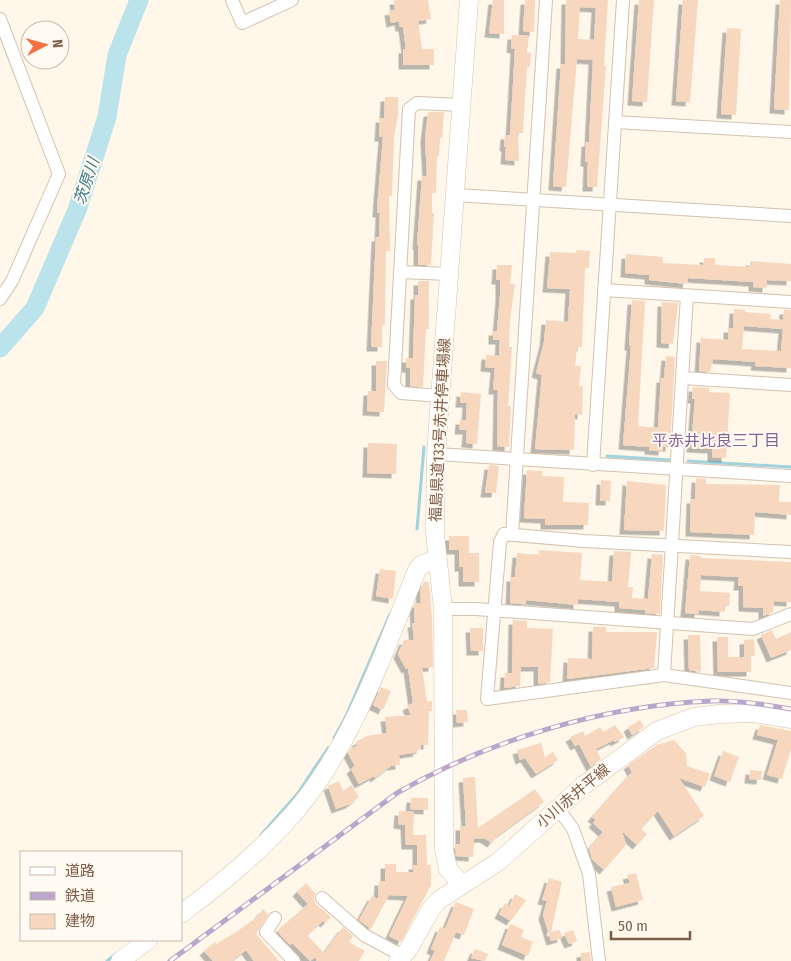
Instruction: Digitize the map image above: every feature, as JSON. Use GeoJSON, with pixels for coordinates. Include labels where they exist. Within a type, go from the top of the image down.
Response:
{"type":"FeatureCollection","features":[{"type":"Feature","properties":{"kind":"main road","name":"福島県道133号赤井停車場線"},"geometry":{"type":"LineString","coordinates":[[462,885],[448,869],[444,849],[443,609],[437,559],[436,454],[469,0]]}},
{"type":"Feature","properties":{"kind":"main road"},"geometry":{"type":"LineString","coordinates":[[182,913],[252,857],[295,812],[309,793],[340,744],[368,689],[417,570],[421,565],[437,559]]}},
{"type":"Feature","properties":{"kind":"main road","name":"小川赤井平線"},"geometry":{"type":"LineString","coordinates":[[401,958],[431,908],[448,893],[498,862],[557,807],[640,742],[666,727],[694,717],[753,712],[791,719]]}},
{"type":"Feature","properties":{"kind":"main road"},"geometry":{"type":"LineString","coordinates":[[120,961],[147,941]]}},
{"type":"Feature","properties":{"kind":"street"},"geometry":{"type":"LineString","coordinates":[[232,0],[242,22],[292,0]]}},
{"type":"Feature","properties":{"kind":"street"},"geometry":{"type":"LineString","coordinates":[[512,535],[546,0]]}},
{"type":"Feature","properties":{"kind":"street"},"geometry":{"type":"LineString","coordinates":[[593,465],[623,0]]}},
{"type":"Feature","properties":{"kind":"street"},"geometry":{"type":"LineString","coordinates":[[0,19],[59,174],[12,281],[0,299]]}},
{"type":"Feature","properties":{"kind":"street"},"geometry":{"type":"LineString","coordinates":[[440,396],[400,393],[394,386],[409,109],[417,103],[462,105]]}},
{"type":"Feature","properties":{"kind":"street"},"geometry":{"type":"LineString","coordinates":[[615,122],[791,132]]}},
{"type":"Feature","properties":{"kind":"street"},"geometry":{"type":"LineString","coordinates":[[456,194],[791,216]]}},
{"type":"Feature","properties":{"kind":"street"},"geometry":{"type":"LineString","coordinates":[[400,272],[450,274]]}},
{"type":"Feature","properties":{"kind":"street"},"geometry":{"type":"LineString","coordinates":[[604,290],[791,302]]}},
{"type":"Feature","properties":{"kind":"street"},"geometry":{"type":"LineString","coordinates":[[664,675],[687,296]]}},
{"type":"Feature","properties":{"kind":"street"},"geometry":{"type":"LineString","coordinates":[[683,378],[791,385]]}},
{"type":"Feature","properties":{"kind":"street"},"geometry":{"type":"LineString","coordinates":[[436,454],[791,476]]}},
{"type":"Feature","properties":{"kind":"street"},"geometry":{"type":"LineString","coordinates":[[791,552],[504,534],[500,542],[487,699],[664,675],[791,693]]}},
{"type":"Feature","properties":{"kind":"street"},"geometry":{"type":"LineString","coordinates":[[443,609],[494,610],[752,629],[791,614]]}},
{"type":"Feature","properties":{"kind":"street"},"geometry":{"type":"LineString","coordinates":[[557,807],[573,829],[589,874],[599,961]]}},
{"type":"Feature","properties":{"kind":"street"},"geometry":{"type":"LineString","coordinates":[[322,898],[364,935],[401,958]]}},
{"type":"Feature","properties":{"kind":"street"},"geometry":{"type":"LineString","coordinates":[[275,918],[266,932],[294,961]]}},
{"type":"Feature","properties":{"kind":"building"},"geometry":{"type":"Polygon","coordinates":[[[394,0],[428,0],[431,19],[418,21],[422,49],[434,49],[434,65],[403,65],[403,49],[406,49],[403,27],[400,27],[399,21],[391,23],[389,11],[395,10],[394,0]]]}},
{"type":"Feature","properties":{"kind":"building"},"geometry":{"type":"Polygon","coordinates":[[[493,0],[504,0],[504,34],[489,33],[493,0]]]}},
{"type":"Feature","properties":{"kind":"building"},"geometry":{"type":"Polygon","coordinates":[[[525,0],[535,0],[534,32],[523,31],[525,0]]]}},
{"type":"Feature","properties":{"kind":"building"},"geometry":{"type":"Polygon","coordinates":[[[566,0],[608,0],[604,66],[606,66],[597,187],[587,187],[588,162],[585,162],[586,142],[589,142],[593,60],[577,59],[566,187],[553,186],[561,64],[565,64],[566,0]],[[580,7],[578,39],[594,40],[596,8],[580,7]]]}},
{"type":"Feature","properties":{"kind":"building"},"geometry":{"type":"Polygon","coordinates":[[[639,0],[654,0],[647,102],[632,101],[639,0]]]}},
{"type":"Feature","properties":{"kind":"building"},"geometry":{"type":"Polygon","coordinates":[[[683,0],[698,0],[690,102],[676,101],[683,0]]]}},
{"type":"Feature","properties":{"kind":"building"},"geometry":{"type":"Polygon","coordinates":[[[780,0],[791,0],[789,110],[774,109],[780,0]]]}},
{"type":"Feature","properties":{"kind":"building"},"geometry":{"type":"Polygon","coordinates":[[[727,28],[741,29],[736,115],[721,114],[727,28]]]}},
{"type":"Feature","properties":{"kind":"building"},"geometry":{"type":"Polygon","coordinates":[[[512,35],[529,36],[527,52],[531,53],[530,67],[527,67],[523,133],[518,133],[519,161],[505,160],[506,147],[504,147],[505,135],[510,135],[515,49],[511,48],[512,35]]]}},
{"type":"Feature","properties":{"kind":"building"},"geometry":{"type":"Polygon","coordinates":[[[385,97],[398,97],[398,115],[394,137],[392,196],[389,196],[390,251],[386,251],[385,325],[382,325],[382,347],[371,347],[376,237],[379,237],[380,213],[377,213],[383,137],[379,137],[380,118],[384,118],[385,97]]]}},
{"type":"Feature","properties":{"kind":"building"},"geometry":{"type":"Polygon","coordinates":[[[428,112],[444,112],[442,138],[440,138],[439,156],[437,156],[436,193],[432,193],[432,213],[434,213],[431,265],[418,265],[417,245],[422,176],[427,176],[425,138],[428,112]]]}},
{"type":"Feature","properties":{"kind":"building"},"geometry":{"type":"Polygon","coordinates":[[[577,250],[590,251],[589,268],[585,268],[582,347],[577,347],[575,366],[581,366],[579,386],[583,386],[582,415],[575,414],[574,450],[535,449],[542,375],[536,373],[544,342],[546,320],[568,322],[570,289],[547,288],[550,252],[576,253],[577,250]]]}},
{"type":"Feature","properties":{"kind":"building"},"geometry":{"type":"Polygon","coordinates":[[[626,254],[663,257],[663,263],[703,265],[704,258],[715,258],[715,265],[750,267],[750,261],[791,264],[791,281],[767,280],[767,288],[753,287],[753,282],[688,278],[687,284],[649,280],[649,275],[625,273],[626,254]]]}},
{"type":"Feature","properties":{"kind":"building"},"geometry":{"type":"Polygon","coordinates":[[[497,265],[512,265],[510,284],[515,284],[510,320],[509,347],[512,347],[508,406],[511,406],[509,447],[497,446],[498,390],[493,390],[495,368],[485,367],[486,355],[499,356],[500,340],[493,340],[493,331],[497,331],[500,296],[500,280],[496,280],[497,265]]]}},
{"type":"Feature","properties":{"kind":"building"},"geometry":{"type":"Polygon","coordinates":[[[418,281],[429,281],[429,329],[426,329],[423,387],[410,386],[410,368],[406,368],[406,358],[413,358],[415,295],[418,295],[418,281]]]}},
{"type":"Feature","properties":{"kind":"building"},"geometry":{"type":"Polygon","coordinates":[[[632,300],[645,301],[638,426],[658,428],[661,378],[664,378],[666,356],[675,357],[670,447],[663,447],[663,451],[649,450],[649,447],[623,445],[631,346],[629,346],[632,300]]]}},
{"type":"Feature","properties":{"kind":"building"},"geometry":{"type":"Polygon","coordinates":[[[662,302],[678,303],[673,344],[661,343],[662,302]]]}},
{"type":"Feature","properties":{"kind":"building"},"geometry":{"type":"Polygon","coordinates":[[[734,309],[771,314],[770,319],[783,320],[784,310],[791,310],[791,368],[755,366],[756,362],[713,359],[710,372],[699,371],[701,338],[728,340],[728,328],[733,328],[734,309]],[[744,326],[742,349],[781,351],[783,329],[744,326]]]}},
{"type":"Feature","properties":{"kind":"building"},"geometry":{"type":"Polygon","coordinates":[[[376,361],[387,361],[384,412],[367,411],[368,391],[376,391],[376,361]]]}},
{"type":"Feature","properties":{"kind":"building"},"geometry":{"type":"Polygon","coordinates":[[[693,387],[709,388],[709,392],[730,393],[726,458],[712,457],[712,449],[691,448],[695,399],[692,399],[693,387]]]}},
{"type":"Feature","properties":{"kind":"building"},"geometry":{"type":"Polygon","coordinates":[[[461,392],[481,394],[477,444],[466,443],[467,430],[459,430],[460,420],[466,420],[467,403],[460,403],[461,392]]]}},
{"type":"Feature","properties":{"kind":"building"},"geometry":{"type":"Polygon","coordinates":[[[368,443],[397,444],[396,474],[367,473],[368,443]]]}},
{"type":"Feature","properties":{"kind":"building"},"geometry":{"type":"Polygon","coordinates":[[[489,465],[499,466],[496,493],[485,493],[489,465]]]}},
{"type":"Feature","properties":{"kind":"building"},"geometry":{"type":"Polygon","coordinates":[[[527,470],[542,471],[542,476],[564,477],[563,502],[589,503],[588,525],[545,525],[545,519],[524,518],[527,470]]]}},
{"type":"Feature","properties":{"kind":"building"},"geometry":{"type":"Polygon","coordinates":[[[696,478],[706,479],[706,484],[780,485],[779,502],[791,502],[791,515],[755,512],[754,535],[690,532],[691,499],[695,499],[696,478]]]}},
{"type":"Feature","properties":{"kind":"building"},"geometry":{"type":"Polygon","coordinates":[[[601,480],[611,481],[610,501],[600,501],[601,480]]]}},
{"type":"Feature","properties":{"kind":"building"},"geometry":{"type":"Polygon","coordinates":[[[627,481],[666,485],[664,531],[624,530],[627,481]]]}},
{"type":"Feature","properties":{"kind":"building"},"geometry":{"type":"Polygon","coordinates":[[[449,536],[469,536],[469,553],[479,553],[479,582],[463,582],[463,567],[459,567],[459,550],[449,550],[449,536]]]}},
{"type":"Feature","properties":{"kind":"building"},"geometry":{"type":"Polygon","coordinates":[[[539,550],[582,553],[580,580],[612,582],[614,551],[631,552],[628,587],[633,587],[632,598],[648,599],[652,554],[663,555],[660,614],[645,613],[645,610],[619,608],[619,602],[578,599],[578,605],[526,600],[526,604],[510,603],[511,577],[515,577],[517,553],[539,555],[539,550]]]}},
{"type":"Feature","properties":{"kind":"building"},"geometry":{"type":"Polygon","coordinates":[[[690,555],[701,556],[701,558],[791,562],[791,602],[774,601],[773,612],[763,616],[763,608],[743,607],[743,586],[738,586],[739,577],[701,575],[700,591],[730,593],[729,606],[724,606],[724,612],[699,610],[699,614],[685,613],[690,555]]]}},
{"type":"Feature","properties":{"kind":"building"},"geometry":{"type":"Polygon","coordinates":[[[380,569],[396,571],[393,599],[376,596],[380,569]]]}},
{"type":"Feature","properties":{"kind":"building"},"geometry":{"type":"Polygon","coordinates":[[[424,582],[429,582],[432,617],[433,667],[422,668],[427,702],[432,701],[432,711],[429,711],[428,745],[421,745],[421,749],[417,750],[418,752],[399,755],[400,765],[391,766],[375,778],[374,776],[359,784],[351,769],[355,766],[348,753],[350,749],[357,746],[356,742],[367,736],[387,733],[385,717],[411,715],[407,706],[413,703],[408,668],[406,669],[398,654],[404,640],[414,640],[412,623],[415,623],[414,606],[415,603],[421,603],[420,590],[424,582]]]}},
{"type":"Feature","properties":{"kind":"building"},"geometry":{"type":"Polygon","coordinates":[[[513,620],[527,621],[527,628],[553,629],[550,682],[538,684],[538,667],[521,667],[520,686],[504,688],[505,673],[512,673],[513,620]]]}},
{"type":"Feature","properties":{"kind":"building"},"geometry":{"type":"Polygon","coordinates":[[[593,627],[606,627],[606,632],[657,632],[654,668],[567,679],[568,658],[592,659],[593,627]]]}},
{"type":"Feature","properties":{"kind":"building"},"geometry":{"type":"Polygon","coordinates":[[[470,628],[483,628],[483,651],[471,651],[470,628]]]}},
{"type":"Feature","properties":{"kind":"building"},"geometry":{"type":"Polygon","coordinates":[[[772,630],[776,639],[791,632],[791,650],[771,658],[761,635],[772,630]]]}},
{"type":"Feature","properties":{"kind":"building"},"geometry":{"type":"Polygon","coordinates":[[[688,635],[700,635],[701,672],[689,670],[688,635]]]}},
{"type":"Feature","properties":{"kind":"building"},"geometry":{"type":"Polygon","coordinates":[[[717,637],[728,637],[728,657],[751,657],[751,672],[718,672],[717,637]]]}},
{"type":"Feature","properties":{"kind":"building"},"geometry":{"type":"Polygon","coordinates":[[[754,639],[755,656],[744,657],[744,640],[754,639]]]}},
{"type":"Feature","properties":{"kind":"building"},"geometry":{"type":"Polygon","coordinates":[[[381,687],[391,691],[383,710],[373,705],[381,687]]]}},
{"type":"Feature","properties":{"kind":"building"},"geometry":{"type":"Polygon","coordinates":[[[456,710],[467,710],[468,722],[457,723],[456,710]]]}},
{"type":"Feature","properties":{"kind":"building"},"geometry":{"type":"Polygon","coordinates":[[[640,720],[644,727],[632,735],[628,727],[640,720]]]}},
{"type":"Feature","properties":{"kind":"building"},"geometry":{"type":"Polygon","coordinates":[[[615,725],[624,737],[596,749],[601,759],[591,767],[579,744],[575,746],[570,737],[583,731],[585,736],[600,727],[603,732],[615,725]]]}},
{"type":"Feature","properties":{"kind":"building"},"geometry":{"type":"Polygon","coordinates":[[[760,725],[791,731],[791,749],[782,779],[767,775],[778,740],[757,735],[760,725]]]}},
{"type":"Feature","properties":{"kind":"building"},"geometry":{"type":"Polygon","coordinates":[[[674,740],[686,753],[687,766],[710,774],[705,787],[679,778],[704,816],[674,836],[658,811],[641,829],[647,834],[637,845],[622,831],[626,845],[604,870],[592,859],[589,848],[603,832],[593,823],[596,820],[592,817],[632,772],[628,765],[657,745],[674,740]]]}},
{"type":"Feature","properties":{"kind":"building"},"geometry":{"type":"Polygon","coordinates":[[[541,743],[545,757],[553,752],[558,760],[536,774],[525,758],[520,760],[517,750],[541,743]]]}},
{"type":"Feature","properties":{"kind":"building"},"geometry":{"type":"Polygon","coordinates":[[[723,751],[739,757],[730,782],[714,776],[723,751]]]}},
{"type":"Feature","properties":{"kind":"building"},"geometry":{"type":"Polygon","coordinates":[[[750,770],[762,771],[761,780],[749,779],[750,770]]]}},
{"type":"Feature","properties":{"kind":"building"},"geometry":{"type":"Polygon","coordinates":[[[475,777],[478,828],[535,789],[544,802],[497,836],[492,843],[484,838],[474,839],[473,857],[456,856],[455,844],[460,844],[460,826],[466,826],[463,778],[475,777]]]}},
{"type":"Feature","properties":{"kind":"building"},"geometry":{"type":"Polygon","coordinates":[[[339,781],[343,791],[351,785],[359,797],[350,804],[336,809],[328,786],[339,781]]]}},
{"type":"Feature","properties":{"kind":"building"},"geometry":{"type":"Polygon","coordinates":[[[411,798],[428,798],[428,810],[410,809],[411,798]]]}},
{"type":"Feature","properties":{"kind":"building"},"geometry":{"type":"Polygon","coordinates":[[[399,811],[414,812],[413,835],[426,835],[427,865],[431,865],[431,885],[401,942],[389,936],[408,896],[389,895],[371,929],[359,920],[372,896],[378,899],[379,881],[385,881],[385,864],[396,864],[396,872],[413,872],[413,865],[417,865],[417,845],[406,845],[405,825],[398,824],[399,811]]]}},
{"type":"Feature","properties":{"kind":"building"},"geometry":{"type":"Polygon","coordinates":[[[636,873],[643,900],[616,907],[611,887],[630,883],[627,875],[636,873]]]}},
{"type":"Feature","properties":{"kind":"building"},"geometry":{"type":"Polygon","coordinates":[[[549,878],[562,882],[551,932],[560,930],[562,938],[551,941],[543,915],[547,901],[542,900],[549,878]]]}},
{"type":"Feature","properties":{"kind":"building"},"geometry":{"type":"Polygon","coordinates":[[[306,883],[315,893],[314,900],[316,904],[331,917],[325,923],[323,921],[307,935],[324,953],[343,927],[353,936],[349,942],[365,951],[359,961],[317,961],[315,957],[310,961],[292,943],[290,945],[277,931],[308,904],[297,892],[306,883]]]}},
{"type":"Feature","properties":{"kind":"building"},"geometry":{"type":"Polygon","coordinates":[[[515,894],[526,900],[511,921],[499,914],[505,903],[509,906],[515,894]]]}},
{"type":"Feature","properties":{"kind":"building"},"geometry":{"type":"Polygon","coordinates":[[[456,902],[474,909],[464,935],[456,932],[444,961],[430,961],[435,951],[431,949],[440,927],[445,929],[456,902]]]}},
{"type":"Feature","properties":{"kind":"building"},"geometry":{"type":"Polygon","coordinates":[[[263,909],[268,915],[256,934],[279,961],[254,961],[246,950],[232,961],[213,961],[204,951],[215,942],[216,944],[256,918],[263,909]]]}},
{"type":"Feature","properties":{"kind":"building"},"geometry":{"type":"Polygon","coordinates":[[[510,924],[524,930],[521,937],[533,942],[528,956],[502,945],[510,924]]]}},
{"type":"Feature","properties":{"kind":"building"},"geometry":{"type":"Polygon","coordinates":[[[573,930],[577,941],[569,944],[564,933],[573,930]]]}},
{"type":"Feature","properties":{"kind":"building"},"geometry":{"type":"Polygon","coordinates":[[[475,949],[488,954],[485,961],[471,958],[475,949]]]}},
{"type":"Feature","properties":{"kind":"building"},"geometry":{"type":"Polygon","coordinates":[[[590,952],[591,961],[581,961],[581,953],[590,952]]]}},
{"type":"Feature","properties":{"kind":"waterway","name":"茨原川"},"geometry":{"type":"LineString","coordinates":[[0,348],[35,308],[77,210],[107,117],[117,55],[139,0]]}},
{"type":"Feature","properties":{"kind":"waterway"},"geometry":{"type":"LineString","coordinates":[[417,529],[424,447]]}},
{"type":"Feature","properties":{"kind":"waterway"},"geometry":{"type":"LineString","coordinates":[[607,456],[670,460]]}},
{"type":"Feature","properties":{"kind":"waterway"},"geometry":{"type":"LineString","coordinates":[[688,461],[791,467]]}},
{"type":"Feature","properties":{"kind":"waterway"},"geometry":{"type":"LineString","coordinates":[[334,738],[346,716],[390,614]]}},
{"type":"Feature","properties":{"kind":"waterway"},"geometry":{"type":"LineString","coordinates":[[261,835],[298,793],[328,748]]}},
{"type":"Feature","properties":{"kind":"waterway"},"geometry":{"type":"LineString","coordinates":[[107,961],[116,954]]}},
{"type":"Feature","properties":{"kind":"railway"},"geometry":{"type":"LineString","coordinates":[[170,961],[397,793],[470,757],[549,729],[631,710],[712,701],[752,703],[791,709]]}},
{"type":"Feature","properties":{"kind":"district","name":"平赤井比良三丁目"},"geometry":{"type":"Point","coordinates":[716,440]}}]}
